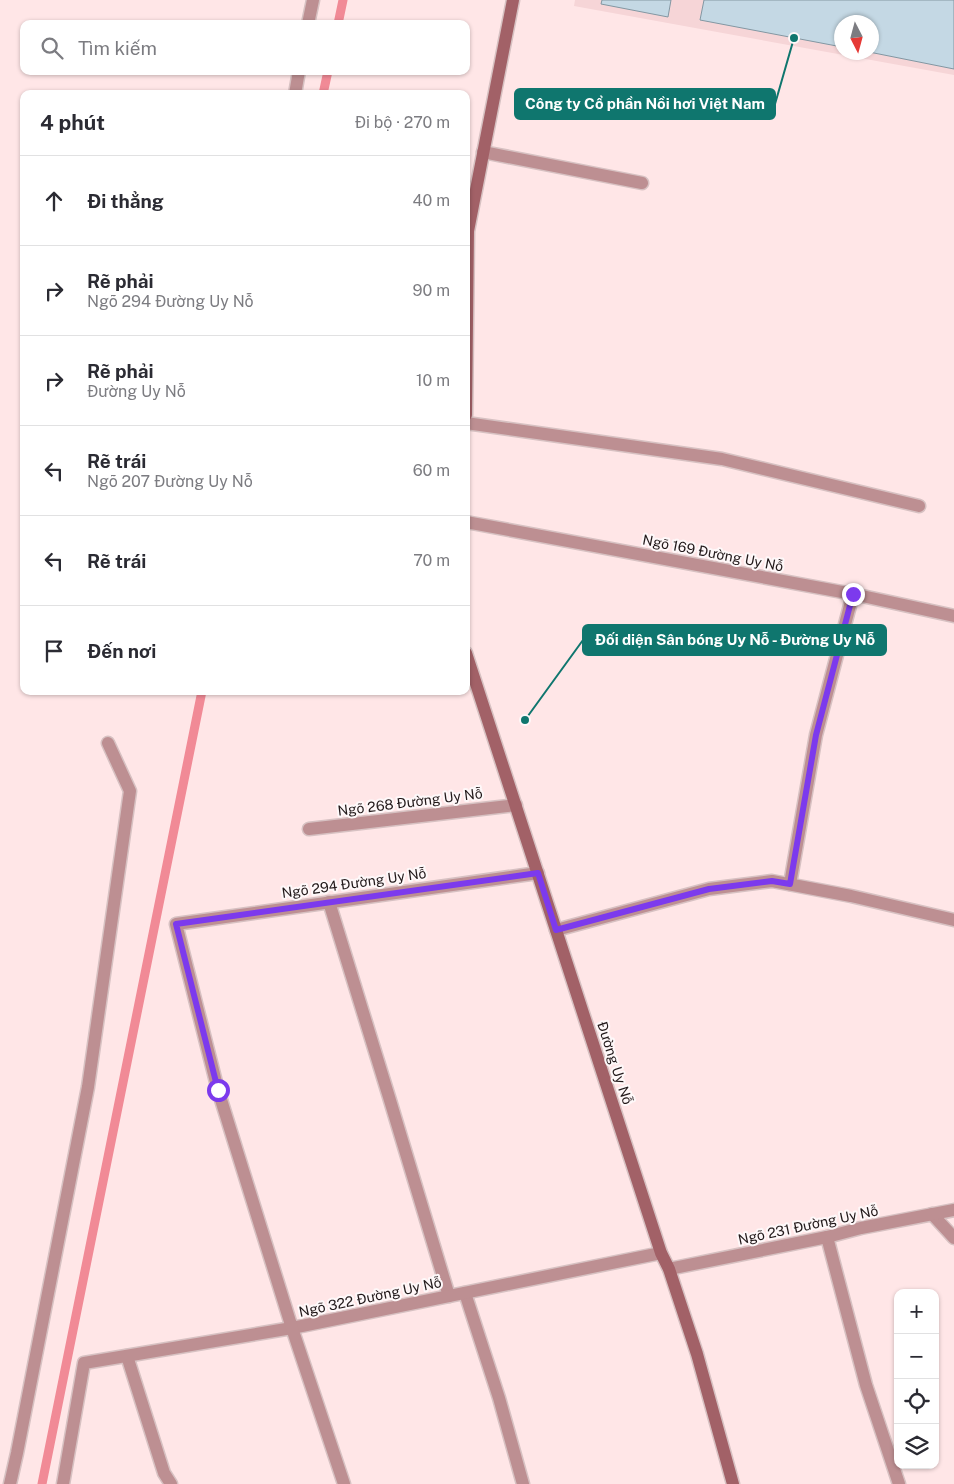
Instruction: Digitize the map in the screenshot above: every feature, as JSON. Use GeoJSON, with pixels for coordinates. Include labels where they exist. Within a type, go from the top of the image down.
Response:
{"type":"FeatureCollection","features":[{"type":"Feature","properties":{"kind":"street"},"geometry":{"type":"LineString","coordinates":[[309,20],[313,0]]}},
{"type":"Feature","properties":{"kind":"street"},"geometry":{"type":"LineString","coordinates":[[470,220],[513,0]]}},
{"type":"Feature","properties":{"kind":"street"},"geometry":{"type":"LineString","coordinates":[[296,90],[298,75]]}},
{"type":"Feature","properties":{"kind":"street"},"geometry":{"type":"LineString","coordinates":[[483,152],[642,183]]}},
{"type":"Feature","properties":{"kind":"street"},"geometry":{"type":"LineString","coordinates":[[470,424],[722,459],[919,506]]}},
{"type":"Feature","properties":{"kind":"street","name":"Ngõ 169 Đường Uy Nỗ"},"geometry":{"type":"LineString","coordinates":[[470,523],[853,594],[954,616]]}},
{"type":"Feature","properties":{"kind":"street"},"geometry":{"type":"LineString","coordinates":[[790,884],[816,735],[853,594]]}},
{"type":"Feature","properties":{"kind":"street","name":"Đường Uy Nỗ"},"geometry":{"type":"LineString","coordinates":[[470,664],[661,1253],[669,1269],[697,1354],[733,1484]]}},
{"type":"Feature","properties":{"kind":"street"},"geometry":{"type":"LineString","coordinates":[[10,1484],[88,1087],[130,791],[108,743]]}},
{"type":"Feature","properties":{"kind":"street","name":"Ngõ 268 Đường Uy Nỗ"},"geometry":{"type":"LineString","coordinates":[[308,829],[516,805]]}},
{"type":"Feature","properties":{"kind":"street","name":"Ngõ 294 Đường Uy Nỗ"},"geometry":{"type":"LineString","coordinates":[[292,1328],[218,1090],[176,924],[538,873]]}},
{"type":"Feature","properties":{"kind":"street"},"geometry":{"type":"LineString","coordinates":[[556,930],[709,889],[772,881],[851,896],[954,920]]}},
{"type":"Feature","properties":{"kind":"street"},"geometry":{"type":"LineString","coordinates":[[328,902],[389,1097],[448,1296]]}},
{"type":"Feature","properties":{"kind":"street","name":"Ngõ 231 Đường Uy Nỗ"},"geometry":{"type":"LineString","coordinates":[[669,1269],[954,1210]]}},
{"type":"Feature","properties":{"kind":"street"},"geometry":{"type":"LineString","coordinates":[[932,1214],[954,1238]]}},
{"type":"Feature","properties":{"kind":"street"},"geometry":{"type":"LineString","coordinates":[[827,1237],[866,1386],[899,1484]]}},
{"type":"Feature","properties":{"kind":"street","name":"Ngõ 322 Đường Uy Nỗ"},"geometry":{"type":"LineString","coordinates":[[63,1484],[84,1363],[292,1328],[661,1253]]}},
{"type":"Feature","properties":{"kind":"street"},"geometry":{"type":"LineString","coordinates":[[465,1293],[499,1398],[523,1484]]}},
{"type":"Feature","properties":{"kind":"street"},"geometry":{"type":"LineString","coordinates":[[292,1328],[344,1484]]}},
{"type":"Feature","properties":{"kind":"street"},"geometry":{"type":"LineString","coordinates":[[127,1356],[164,1473],[171,1484]]}},
{"type":"Feature","properties":{"kind":"shaded area"},"geometry":{"type":"Polygon","coordinates":[[[575,0],[954,0],[954,75],[871,60],[879,60],[879,15],[834,15],[834,53],[574,6],[575,0]]]}},
{"type":"Feature","properties":{"kind":"building"},"geometry":{"type":"Polygon","coordinates":[[[602,0],[671,0],[668,17],[601,4],[602,0]]]}},
{"type":"Feature","properties":{"kind":"building"},"geometry":{"type":"Polygon","coordinates":[[[704,0],[954,0],[954,69],[879,54],[879,15],[834,15],[834,45],[700,20],[704,0]]]}},
{"type":"Feature","properties":{"kind":"waterway"},"geometry":{"type":"LineString","coordinates":[[339,20],[343,0]]}},
{"type":"Feature","properties":{"kind":"waterway"},"geometry":{"type":"LineString","coordinates":[[324,90],[327,75]]}},
{"type":"Feature","properties":{"kind":"waterway"},"geometry":{"type":"LineString","coordinates":[[42,1484],[201,695]]}},
{"type":"Feature","properties":{"kind":"place","name":"Công ty Cổ phần Nồi hơi Việt Nam"},"geometry":{"type":"Point","coordinates":[794,38]}},
{"type":"Feature","properties":{"kind":"place","name":"Đối diện Sân bóng Uy Nỗ - Đường Uy Nỗ"},"geometry":{"type":"Point","coordinates":[525,720]}},
{"type":"Feature","properties":{"kind":"route"},"geometry":{"type":"LineString","coordinates":[[218,1090],[176,924],[538,873],[556,930],[709,889],[772,881],[790,884],[816,735],[853,594]]}}]}
